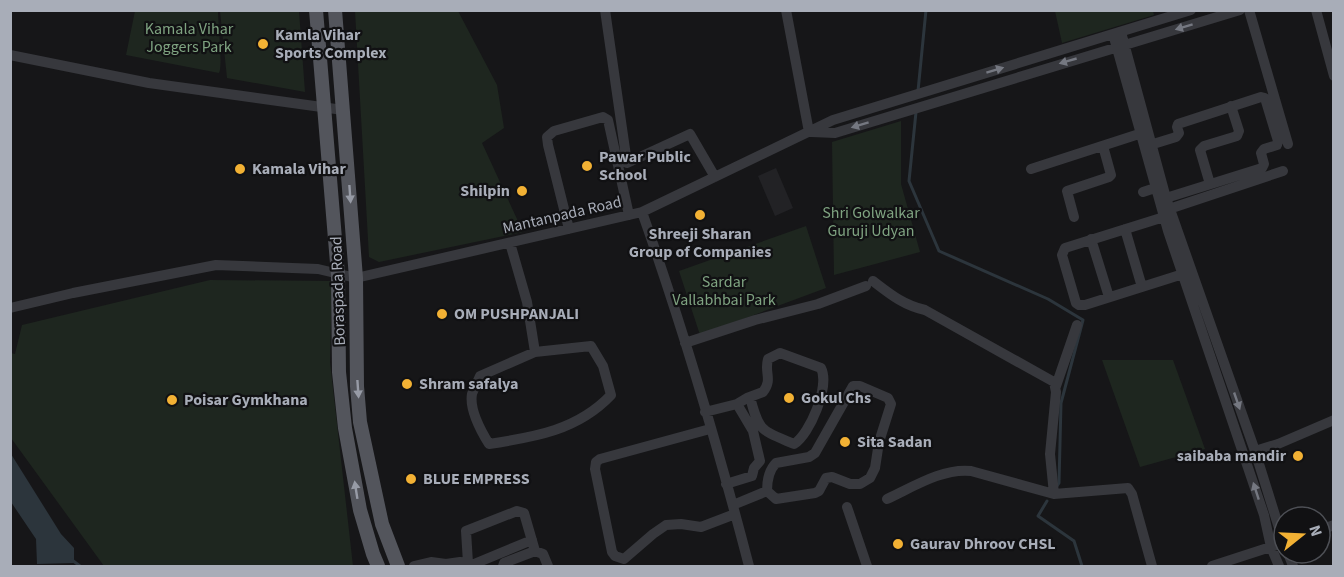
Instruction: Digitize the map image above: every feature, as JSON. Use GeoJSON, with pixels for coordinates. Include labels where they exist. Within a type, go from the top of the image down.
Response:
{"type":"FeatureCollection","features":[{"type":"Feature","properties":{"kind":"main road","name":"Boraspada Road"},"geometry":{"type":"LineString","coordinates":[[316,10],[338,275],[339,372],[345,428],[363,523],[378,567]]}},
{"type":"Feature","properties":{"kind":"main road","name":"Boraspada Road"},"geometry":{"type":"LineString","coordinates":[[335,10],[356,278],[357,386],[360,422],[380,519],[398,567]]}},
{"type":"Feature","properties":{"kind":"main road"},"geometry":{"type":"LineString","coordinates":[[363,523],[380,519]]}},
{"type":"Feature","properties":{"kind":"street"},"geometry":{"type":"LineString","coordinates":[[605,10],[627,163],[690,134],[716,177]]}},
{"type":"Feature","properties":{"kind":"street"},"geometry":{"type":"LineString","coordinates":[[786,10],[808,132]]}},
{"type":"Feature","properties":{"kind":"street"},"geometry":{"type":"LineString","coordinates":[[642,212],[833,120],[1191,10]]}},
{"type":"Feature","properties":{"kind":"street"},"geometry":{"type":"LineString","coordinates":[[808,132],[835,133],[1240,10]]}},
{"type":"Feature","properties":{"kind":"street"},"geometry":{"type":"LineString","coordinates":[[1249,10],[1288,144]]}},
{"type":"Feature","properties":{"kind":"street"},"geometry":{"type":"LineString","coordinates":[[1316,10],[1334,76]]}},
{"type":"Feature","properties":{"kind":"street"},"geometry":{"type":"LineString","coordinates":[[1117,33],[1150,190],[1166,208],[1255,451],[1272,505]]}},
{"type":"Feature","properties":{"kind":"street"},"geometry":{"type":"LineString","coordinates":[[1120,46],[1150,145],[1183,274],[1264,515],[1271,547],[1279,567]]}},
{"type":"Feature","properties":{"kind":"street"},"geometry":{"type":"LineString","coordinates":[[10,55],[148,83],[343,110]]}},
{"type":"Feature","properties":{"kind":"street"},"geometry":{"type":"LineString","coordinates":[[1150,145],[1176,137],[1179,133],[1178,124],[1261,97],[1265,98],[1278,141],[1277,145],[1264,149],[1261,153],[1264,164],[1262,168],[1209,184],[1125,229],[1068,246],[1062,255],[1073,293],[1079,305],[1183,274]]}},
{"type":"Feature","properties":{"kind":"street"},"geometry":{"type":"LineString","coordinates":[[1209,184],[1200,150],[1204,146],[1237,136],[1239,131],[1231,106]]}},
{"type":"Feature","properties":{"kind":"street"},"geometry":{"type":"LineString","coordinates":[[569,229],[547,137],[554,131],[603,117],[608,120],[629,215]]}},
{"type":"Feature","properties":{"kind":"street"},"geometry":{"type":"LineString","coordinates":[[1031,169],[1137,135]]}},
{"type":"Feature","properties":{"kind":"street"},"geometry":{"type":"LineString","coordinates":[[1074,217],[1067,191],[1111,175],[1103,146]]}},
{"type":"Feature","properties":{"kind":"street"},"geometry":{"type":"LineString","coordinates":[[1166,208],[1283,171]]}},
{"type":"Feature","properties":{"kind":"street","name":"Mantanpada Road"},"geometry":{"type":"LineString","coordinates":[[10,308],[73,293],[216,265],[318,269],[356,278],[642,212],[685,344],[749,567]]}},
{"type":"Feature","properties":{"kind":"street"},"geometry":{"type":"LineString","coordinates":[[1125,229],[1142,287]]}},
{"type":"Feature","properties":{"kind":"street"},"geometry":{"type":"LineString","coordinates":[[1091,239],[1109,297]]}},
{"type":"Feature","properties":{"kind":"street"},"geometry":{"type":"LineString","coordinates":[[510,243],[527,302],[535,352]]}},
{"type":"Feature","properties":{"kind":"street"},"geometry":{"type":"LineString","coordinates":[[685,344],[755,320],[818,304],[869,284],[897,301],[925,310],[1047,377],[1056,386]]}},
{"type":"Feature","properties":{"kind":"street"},"geometry":{"type":"LineString","coordinates":[[1054,494],[1050,454],[1056,386],[1077,325]]}},
{"type":"Feature","properties":{"kind":"street"},"geometry":{"type":"LineString","coordinates":[[591,346],[603,366],[611,395],[597,410],[558,431],[489,444],[475,413],[472,395],[480,376],[535,352],[591,346]]}},
{"type":"Feature","properties":{"kind":"street"},"geometry":{"type":"LineString","coordinates":[[705,412],[737,404],[750,397],[760,394],[767,387],[769,380],[766,365],[768,359],[780,353],[821,368],[824,374],[822,392],[812,420],[801,440],[794,444],[765,432],[760,427],[750,397]]}},
{"type":"Feature","properties":{"kind":"street"},"geometry":{"type":"LineString","coordinates":[[710,429],[596,462],[595,469],[612,552],[615,556],[624,560],[666,525],[681,524],[701,527],[752,493],[762,492],[776,499],[815,493],[819,491],[826,478],[832,477],[850,484],[860,484],[870,478],[875,468],[879,442],[891,404],[888,398],[860,386],[853,386],[815,453],[809,457],[776,463],[772,467],[762,492]]}},
{"type":"Feature","properties":{"kind":"street"},"geometry":{"type":"LineString","coordinates":[[726,484],[752,476],[754,468],[760,461],[753,431],[737,404]]}},
{"type":"Feature","properties":{"kind":"street"},"geometry":{"type":"LineString","coordinates":[[1255,451],[1278,444],[1334,420]]}},
{"type":"Feature","properties":{"kind":"street"},"geometry":{"type":"LineString","coordinates":[[887,499],[947,472],[959,469],[1054,494],[1128,488],[1132,494],[1152,567]]}},
{"type":"Feature","properties":{"kind":"street"},"geometry":{"type":"LineString","coordinates":[[847,507],[867,567]]}},
{"type":"Feature","properties":{"kind":"street"},"geometry":{"type":"LineString","coordinates":[[469,565],[466,531],[517,511],[524,513],[533,545],[543,554],[548,567]]}},
{"type":"Feature","properties":{"kind":"street"},"geometry":{"type":"LineString","coordinates":[[414,567],[431,562],[446,564],[460,562],[469,565],[533,545]]}},
{"type":"Feature","properties":{"kind":"street"},"geometry":{"type":"LineString","coordinates":[[503,567],[504,563],[533,545]]}},
{"type":"Feature","properties":{"kind":"street"},"geometry":{"type":"LineString","coordinates":[[1212,567],[1271,547]]}},
{"type":"Feature","properties":{"kind":"shaded area"},"geometry":{"type":"Polygon","coordinates":[[[776,168],[793,208],[775,216],[758,176],[776,168]]]}},
{"type":"Feature","properties":{"kind":"shaded area"},"geometry":{"type":"Polygon","coordinates":[[[11,454],[61,534],[74,548],[74,563],[37,564],[36,539],[11,502],[11,454]]]}},
{"type":"Feature","properties":{"kind":"green space","name":"Kamala Vihar Joggers Park"},"geometry":{"type":"Polygon","coordinates":[[[135,11],[218,11],[219,73],[126,55],[135,11]]]}},
{"type":"Feature","properties":{"kind":"green space","name":"Kamla Vihar Sports Complex"},"geometry":{"type":"Polygon","coordinates":[[[220,11],[299,11],[305,92],[227,78],[220,11]]]}},
{"type":"Feature","properties":{"kind":"green space"},"geometry":{"type":"Polygon","coordinates":[[[355,11],[458,11],[497,85],[504,128],[482,143],[523,232],[379,262],[369,257],[355,11]]]}},
{"type":"Feature","properties":{"kind":"green space"},"geometry":{"type":"Polygon","coordinates":[[[1055,11],[1153,11],[1154,15],[1062,43],[1055,11]]]}},
{"type":"Feature","properties":{"kind":"green space","name":"Shri Golwalkar Guruji Udyan"},"geometry":{"type":"Polygon","coordinates":[[[901,121],[901,184],[920,252],[834,275],[832,142],[901,121]]]}},
{"type":"Feature","properties":{"kind":"green space","name":"Sardar Vallabhbai Park"},"geometry":{"type":"Polygon","coordinates":[[[806,226],[826,288],[700,335],[679,271],[806,226]]]}},
{"type":"Feature","properties":{"kind":"green space","name":"Poisar Gymkhana"},"geometry":{"type":"Polygon","coordinates":[[[210,280],[332,281],[330,362],[353,566],[104,566],[11,438],[10,353],[15,354],[22,325],[210,280]]]}},
{"type":"Feature","properties":{"kind":"green space"},"geometry":{"type":"Polygon","coordinates":[[[1102,360],[1173,360],[1205,449],[1140,467],[1102,360]]]}},
{"type":"Feature","properties":{"kind":"waterway"},"geometry":{"type":"LineString","coordinates":[[918,91],[926,10]]}},
{"type":"Feature","properties":{"kind":"waterway"},"geometry":{"type":"LineString","coordinates":[[916,112],[909,181],[939,251],[1048,299],[1083,320],[1061,403],[1059,483],[1057,486]]}},
{"type":"Feature","properties":{"kind":"waterway"},"geometry":{"type":"LineString","coordinates":[[1047,501],[1038,516],[1074,541],[1082,566]]}},
{"type":"Feature","properties":{"kind":"waterway"},"geometry":{"type":"LineString","coordinates":[[72,560],[80,566]]}},
{"type":"Feature","properties":{"kind":"place","name":"Kamla Vihar Sports Complex"},"geometry":{"type":"Point","coordinates":[263,44]}},
{"type":"Feature","properties":{"kind":"place","name":"Pawar Public School"},"geometry":{"type":"Point","coordinates":[587,166]}},
{"type":"Feature","properties":{"kind":"place","name":"Kamala Vihar"},"geometry":{"type":"Point","coordinates":[240,169]}},
{"type":"Feature","properties":{"kind":"place","name":"Shilpin"},"geometry":{"type":"Point","coordinates":[522,191]}},
{"type":"Feature","properties":{"kind":"place","name":"Shreeji Sharan Group of Companies"},"geometry":{"type":"Point","coordinates":[700,215]}},
{"type":"Feature","properties":{"kind":"place","name":"OM PUSHPANJALI"},"geometry":{"type":"Point","coordinates":[442,314]}},
{"type":"Feature","properties":{"kind":"place","name":"Shram safalya"},"geometry":{"type":"Point","coordinates":[407,384]}},
{"type":"Feature","properties":{"kind":"place","name":"Gokul Chs"},"geometry":{"type":"Point","coordinates":[789,398]}},
{"type":"Feature","properties":{"kind":"place","name":"Poisar Gymkhana"},"geometry":{"type":"Point","coordinates":[172,400]}},
{"type":"Feature","properties":{"kind":"place","name":"Sita Sadan"},"geometry":{"type":"Point","coordinates":[845,442]}},
{"type":"Feature","properties":{"kind":"place","name":"saibaba mandir"},"geometry":{"type":"Point","coordinates":[1298,456]}},
{"type":"Feature","properties":{"kind":"place","name":"BLUE EMPRESS"},"geometry":{"type":"Point","coordinates":[411,479]}},
{"type":"Feature","properties":{"kind":"place","name":"Gaurav Dhroov CHSL"},"geometry":{"type":"Point","coordinates":[898,544]}}]}
